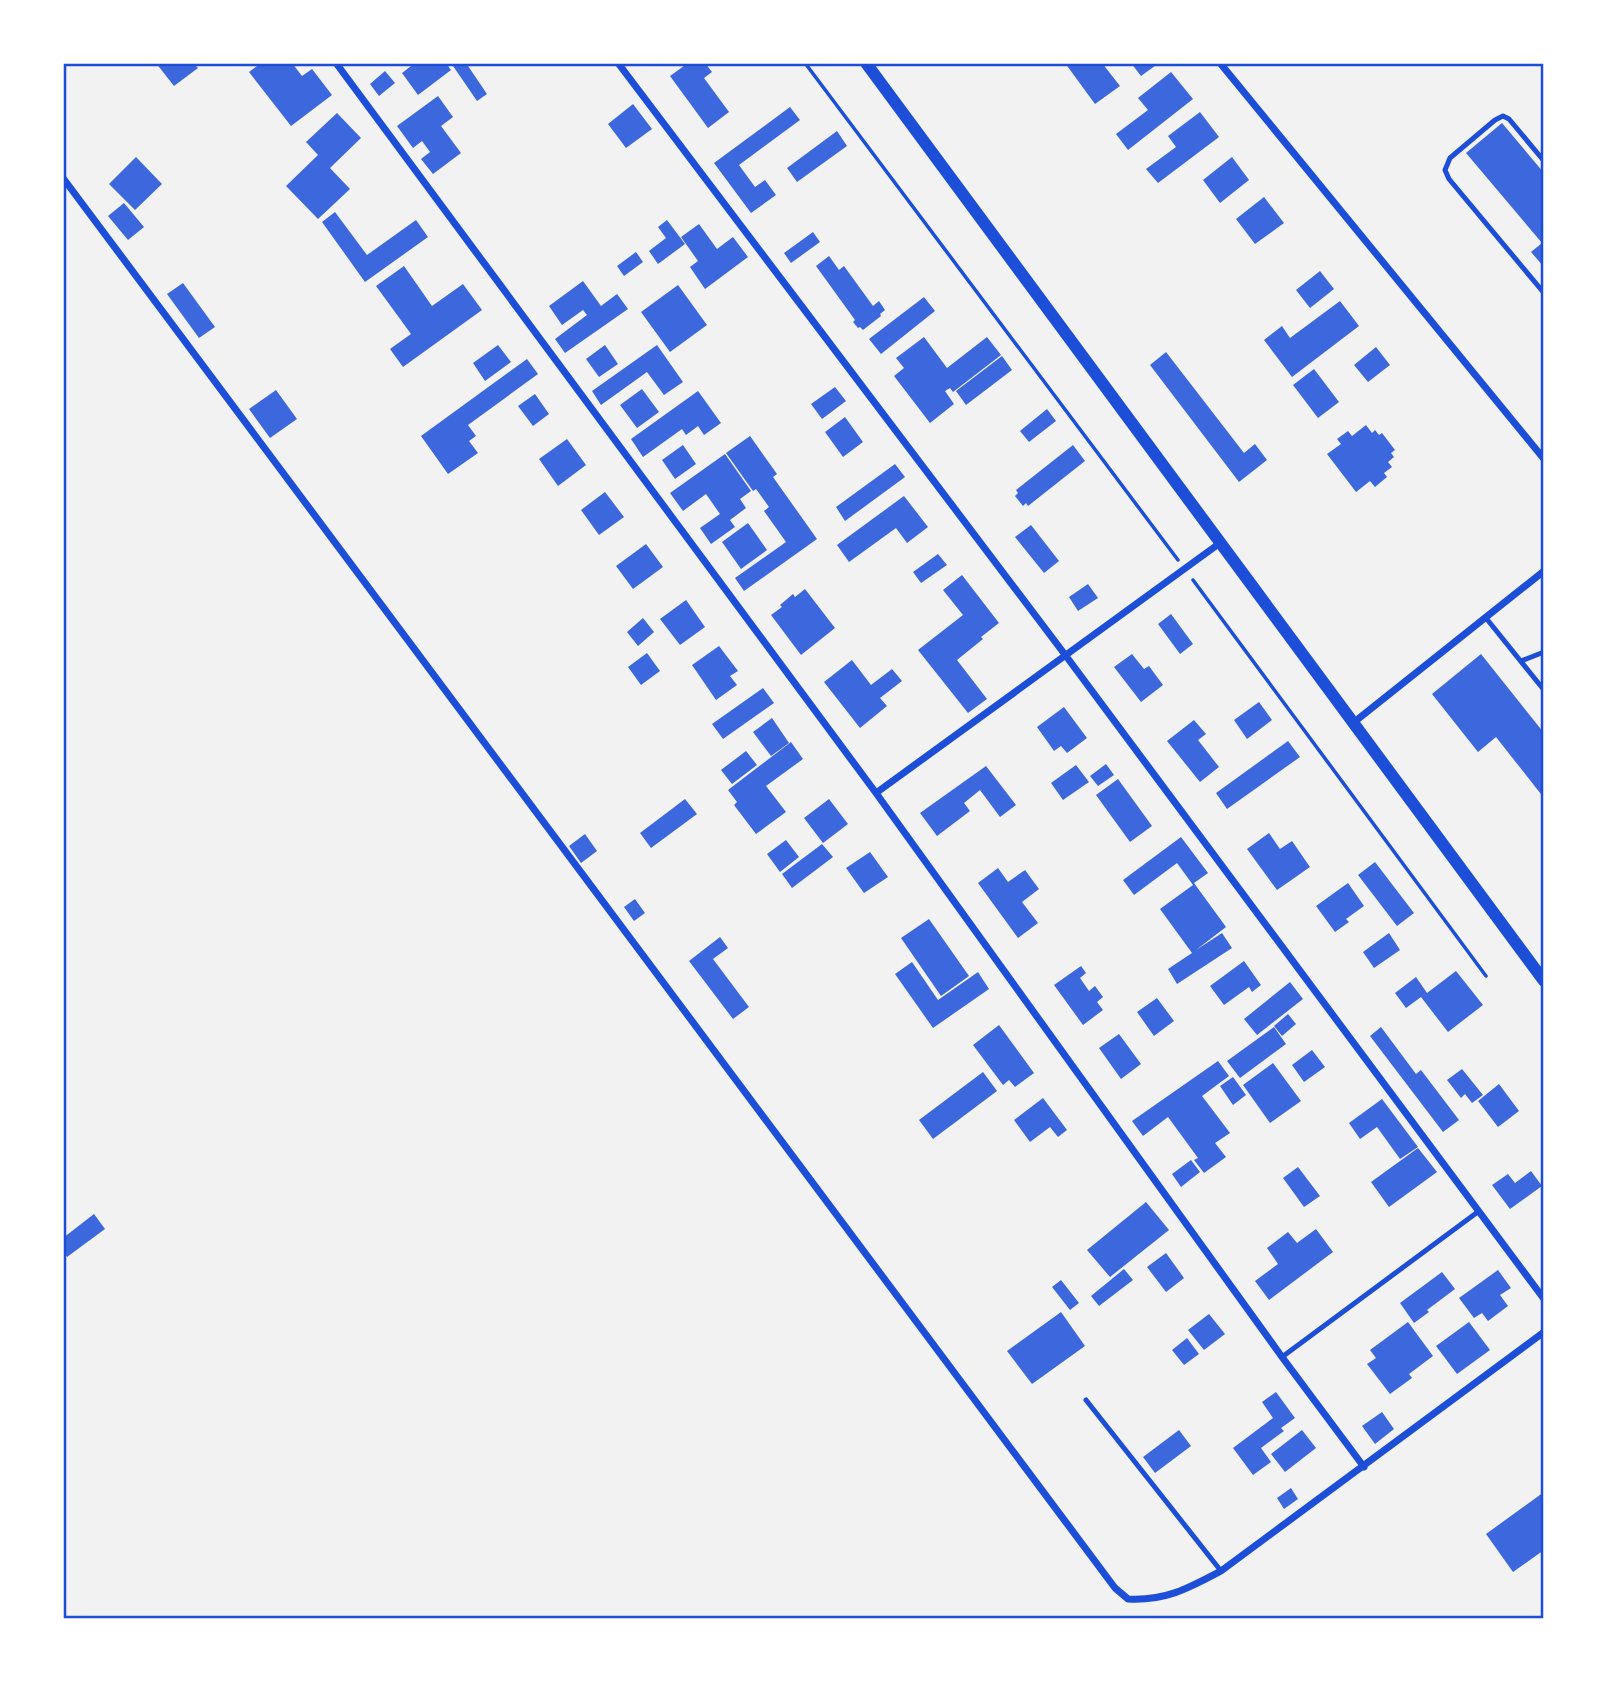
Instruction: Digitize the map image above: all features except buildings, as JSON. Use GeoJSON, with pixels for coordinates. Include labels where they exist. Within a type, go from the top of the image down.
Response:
{"type":"FeatureCollection","features":[{"type":"Feature","properties":{"kind":"street"},"geometry":{"type":"LineString","coordinates":[[336,63],[876,793],[1364,1467]]}},
{"type":"Feature","properties":{"kind":"street"},"geometry":{"type":"LineString","coordinates":[[618,63],[1066,656],[1544,1299]]}},
{"type":"Feature","properties":{"kind":"street"},"geometry":{"type":"LineString","coordinates":[[866,63],[1544,981]]}},
{"type":"Feature","properties":{"kind":"street"},"geometry":{"type":"LineString","coordinates":[[1220,63],[1544,459]]}},
{"type":"Feature","properties":{"kind":"street"},"geometry":{"type":"LineString","coordinates":[[63,178],[1115,1588],[1128,1600],[1160,1599],[1188,1589],[1221,1571],[1544,1332]]}},
{"type":"Feature","properties":{"kind":"street"},"geometry":{"type":"LineString","coordinates":[[876,793],[1220,543]]}},
{"type":"Feature","properties":{"kind":"street"},"geometry":{"type":"LineString","coordinates":[[1353,723],[1544,571]]}},
{"type":"Feature","properties":{"kind":"lane"},"geometry":{"type":"LineString","coordinates":[[1544,161],[1510,119],[1503,116],[1450,158],[1446,170],[1449,179],[1544,293]]}},
{"type":"Feature","properties":{"kind":"lane"},"geometry":{"type":"LineString","coordinates":[[1486,618],[1544,690]]}},
{"type":"Feature","properties":{"kind":"lane"},"geometry":{"type":"LineString","coordinates":[[1521,662],[1544,652]]}},
{"type":"Feature","properties":{"kind":"lane"},"geometry":{"type":"LineString","coordinates":[[1282,1357],[1479,1212]]}},
{"type":"Feature","properties":{"kind":"lane"},"geometry":{"type":"LineString","coordinates":[[1086,1399],[1221,1571]]}},
{"type":"Feature","properties":{"kind":"path"},"geometry":{"type":"LineString","coordinates":[[805,63],[1486,976]]}}]}
